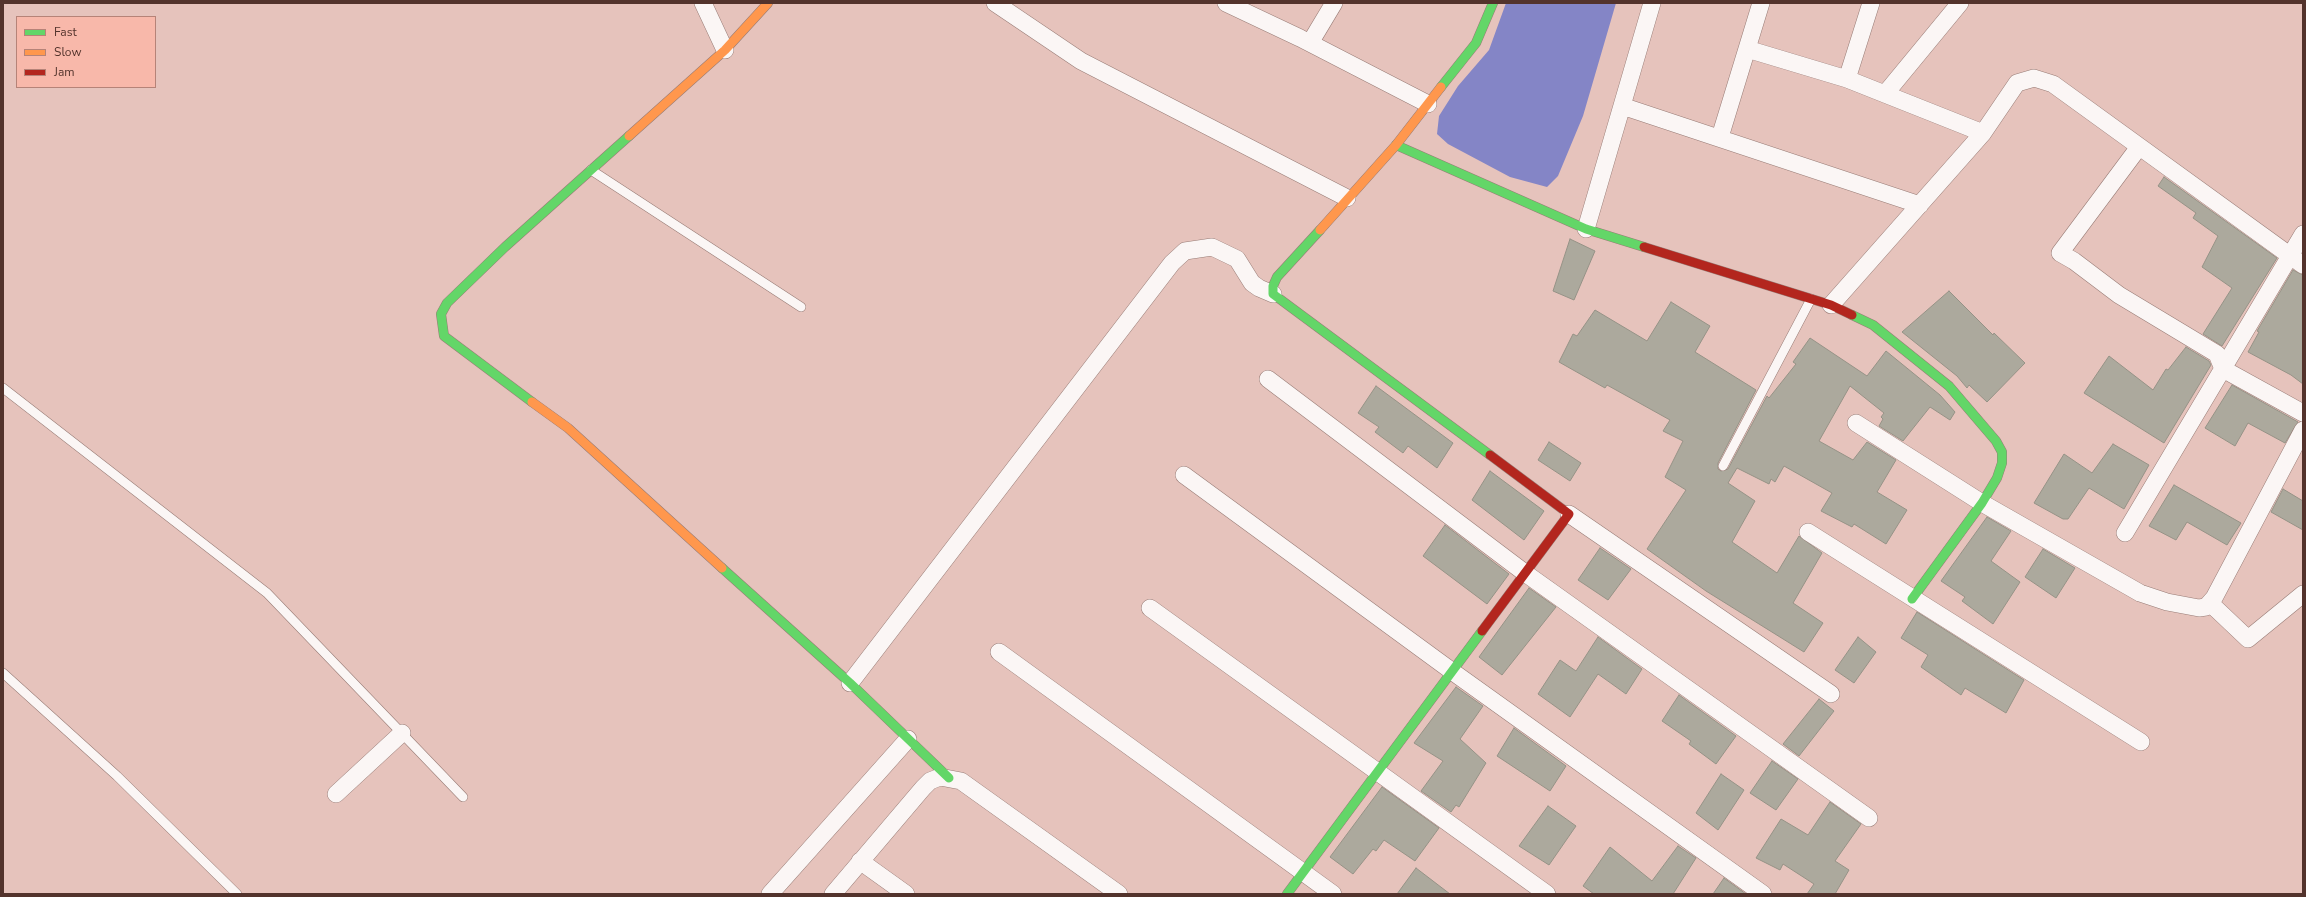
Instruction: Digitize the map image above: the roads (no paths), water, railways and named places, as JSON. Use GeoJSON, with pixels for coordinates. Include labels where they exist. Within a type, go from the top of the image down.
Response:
{"type":"FeatureCollection","features":[{"type":"Feature","properties":{"kind":"street"},"geometry":{"type":"LineString","coordinates":[[703,3],[725,50]]}},
{"type":"Feature","properties":{"kind":"street"},"geometry":{"type":"LineString","coordinates":[[768,3],[725,50],[505,247],[447,303],[441,314],[444,336],[568,428],[850,683],[948,778]]}},
{"type":"Feature","properties":{"kind":"street"},"geometry":{"type":"LineString","coordinates":[[996,3],[1080,62],[1347,198]]}},
{"type":"Feature","properties":{"kind":"street"},"geometry":{"type":"LineString","coordinates":[[1226,3],[1310,43],[1428,104]]}},
{"type":"Feature","properties":{"kind":"street"},"geometry":{"type":"LineString","coordinates":[[1310,43],[1334,3]]}},
{"type":"Feature","properties":{"kind":"street"},"geometry":{"type":"LineString","coordinates":[[1273,294],[1273,286],[1277,277],[1396,144],[1476,43],[1493,3]]}},
{"type":"Feature","properties":{"kind":"street"},"geometry":{"type":"LineString","coordinates":[[1586,229],[1652,3]]}},
{"type":"Feature","properties":{"kind":"street"},"geometry":{"type":"LineString","coordinates":[[1720,137],[1761,3]]}},
{"type":"Feature","properties":{"kind":"street"},"geometry":{"type":"LineString","coordinates":[[1847,79],[1871,3]]}},
{"type":"Feature","properties":{"kind":"street"},"geometry":{"type":"LineString","coordinates":[[1885,94],[1960,3]]}},
{"type":"Feature","properties":{"kind":"street"},"geometry":{"type":"LineString","coordinates":[[1747,49],[1847,79],[1983,133]]}},
{"type":"Feature","properties":{"kind":"street"},"geometry":{"type":"LineString","coordinates":[[1831,305],[1983,133],[2017,83],[2034,78],[2052,84],[2296,261]]}},
{"type":"Feature","properties":{"kind":"street"},"geometry":{"type":"LineString","coordinates":[[1622,106],[1720,137],[1920,205]]}},
{"type":"Feature","properties":{"kind":"street"},"geometry":{"type":"LineString","coordinates":[[1396,144],[1586,229],[1831,305],[1873,325],[1949,386],[1996,441],[2002,452],[2002,463],[1997,478],[1982,503],[1912,599]]}},
{"type":"Feature","properties":{"kind":"street"},"geometry":{"type":"LineString","coordinates":[[2139,147],[2060,253],[2074,261],[2119,295],[2217,354],[2223,368],[2303,413]]}},
{"type":"Feature","properties":{"kind":"street"},"geometry":{"type":"LineString","coordinates":[[2125,533],[2223,368],[2296,261],[2303,234]]}},
{"type":"Feature","properties":{"kind":"street"},"geometry":{"type":"LineString","coordinates":[[850,683],[1172,263],[1185,250],[1212,247],[1237,259],[1252,283],[1273,294],[1569,514],[1831,694]]}},
{"type":"Feature","properties":{"kind":"street"},"geometry":{"type":"LineString","coordinates":[[1268,379],[1525,573],[1870,818]]}},
{"type":"Feature","properties":{"kind":"street"},"geometry":{"type":"LineString","coordinates":[[1856,423],[1982,503],[2140,593],[2167,602],[2199,608],[2206,607],[2210,603],[2303,430]]}},
{"type":"Feature","properties":{"kind":"street"},"geometry":{"type":"LineString","coordinates":[[1184,475],[1453,672],[1763,894]]}},
{"type":"Feature","properties":{"kind":"street"},"geometry":{"type":"LineString","coordinates":[[1287,894],[1569,514]]}},
{"type":"Feature","properties":{"kind":"street"},"geometry":{"type":"LineString","coordinates":[[1808,532],[2141,742]]}},
{"type":"Feature","properties":{"kind":"street"},"geometry":{"type":"LineString","coordinates":[[2210,603],[2248,639],[2303,594]]}},
{"type":"Feature","properties":{"kind":"street"},"geometry":{"type":"LineString","coordinates":[[1150,608],[1547,894]]}},
{"type":"Feature","properties":{"kind":"street"},"geometry":{"type":"LineString","coordinates":[[999,652],[1333,894]]}},
{"type":"Feature","properties":{"kind":"street"},"geometry":{"type":"LineString","coordinates":[[336,794],[402,733]]}},
{"type":"Feature","properties":{"kind":"street"},"geometry":{"type":"LineString","coordinates":[[770,894],[908,739]]}},
{"type":"Feature","properties":{"kind":"street"},"geometry":{"type":"LineString","coordinates":[[833,894],[930,781],[940,777],[961,781],[1119,894]]}},
{"type":"Feature","properties":{"kind":"street"},"geometry":{"type":"LineString","coordinates":[[860,861],[906,894]]}},
{"type":"Feature","properties":{"kind":"lane"},"geometry":{"type":"LineString","coordinates":[[592,170],[801,307]]}},
{"type":"Feature","properties":{"kind":"lane"},"geometry":{"type":"LineString","coordinates":[[1723,466],[1812,299]]}},
{"type":"Feature","properties":{"kind":"lane"},"geometry":{"type":"LineString","coordinates":[[3,388],[267,593],[463,797]]}},
{"type":"Feature","properties":{"kind":"lane"},"geometry":{"type":"LineString","coordinates":[[3,673],[117,776],[237,894]]}},
{"type":"Feature","properties":{"kind":"water"},"geometry":{"type":"Polygon","coordinates":[[[1506,3],[1616,3],[1583,116],[1558,176],[1547,187],[1510,177],[1448,144],[1437,134],[1439,116],[1458,86],[1489,50],[1506,3]]]}}]}
